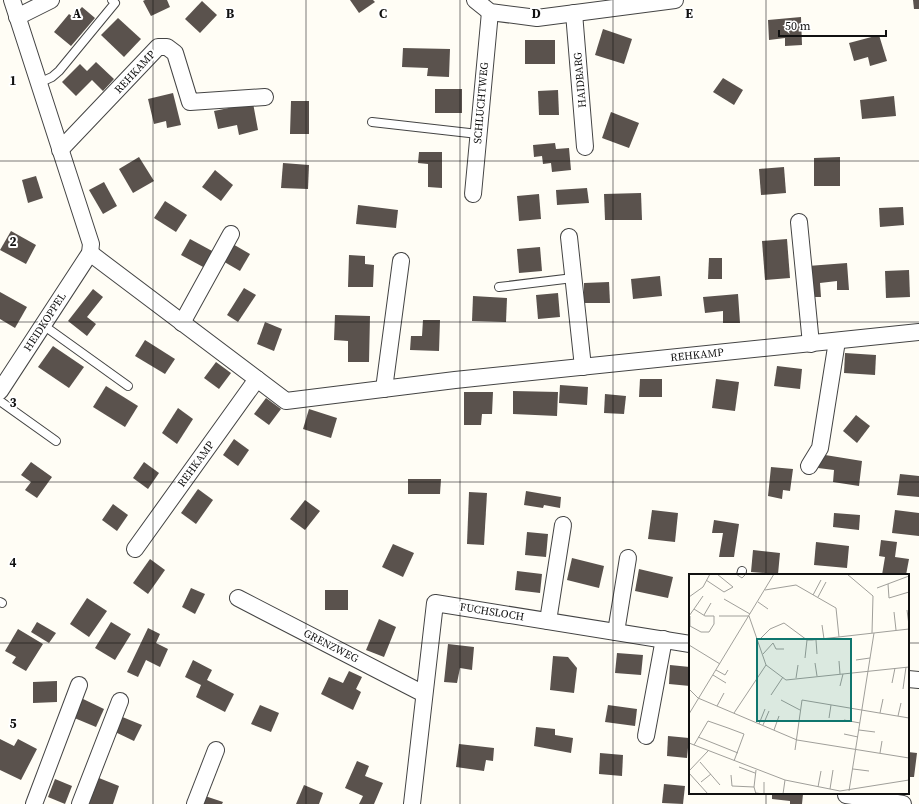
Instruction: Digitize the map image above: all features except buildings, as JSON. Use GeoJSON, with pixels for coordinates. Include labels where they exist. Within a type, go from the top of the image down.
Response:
{"type":"FeatureCollection","features":[{"type":"Feature","properties":{"kind":"street"},"geometry":{"type":"LineString","coordinates":[[12,0],[91,244],[90,253]]}},
{"type":"Feature","properties":{"kind":"street"},"geometry":{"type":"LineString","coordinates":[[17,17],[50,0]]}},
{"type":"Feature","properties":{"kind":"street"},"geometry":{"type":"LineString","coordinates":[[475,0],[490,12],[537,18],[675,0]]}},
{"type":"Feature","properties":{"kind":"street","name":"SCHLUCHTWEG"},"geometry":{"type":"LineString","coordinates":[[473,194],[490,12]]}},
{"type":"Feature","properties":{"kind":"street","name":"HAIDBARG"},"geometry":{"type":"LineString","coordinates":[[574,13],[585,147]]}},
{"type":"Feature","properties":{"kind":"street","name":"REHKAMP"},"geometry":{"type":"LineString","coordinates":[[60,150],[158,47],[167,47],[175,53],[190,102],[265,97]]}},
{"type":"Feature","properties":{"kind":"street"},"geometry":{"type":"LineString","coordinates":[[799,222],[811,344]]}},
{"type":"Feature","properties":{"kind":"street"},"geometry":{"type":"LineString","coordinates":[[182,323],[231,234]]}},
{"type":"Feature","properties":{"kind":"street"},"geometry":{"type":"LineString","coordinates":[[569,237],[583,367]]}},
{"type":"Feature","properties":{"kind":"street","name":"REHKAMP"},"geometry":{"type":"LineString","coordinates":[[90,253],[286,401],[583,367],[919,332]]}},
{"type":"Feature","properties":{"kind":"street","name":"HEIDKOPPEL"},"geometry":{"type":"LineString","coordinates":[[0,391],[90,253]]}},
{"type":"Feature","properties":{"kind":"street"},"geometry":{"type":"LineString","coordinates":[[384,389],[400,261]]}},
{"type":"Feature","properties":{"kind":"street"},"geometry":{"type":"LineString","coordinates":[[809,466],[820,448],[837,341]]}},
{"type":"Feature","properties":{"kind":"street","name":"REHKAMP"},"geometry":{"type":"LineString","coordinates":[[135,549],[256,379]]}},
{"type":"Feature","properties":{"kind":"street"},"geometry":{"type":"LineString","coordinates":[[548,621],[563,525]]}},
{"type":"Feature","properties":{"kind":"street"},"geometry":{"type":"LineString","coordinates":[[616,632],[628,558]]}},
{"type":"Feature","properties":{"kind":"street","name":"GRENZWEG"},"geometry":{"type":"LineString","coordinates":[[238,598],[424,694]]}},
{"type":"Feature","properties":{"kind":"street","name":"FUCHSLOCH"},"geometry":{"type":"LineString","coordinates":[[424,694],[435,602],[689,644]]}},
{"type":"Feature","properties":{"kind":"street"},"geometry":{"type":"LineString","coordinates":[[646,736],[664,640]]}},
{"type":"Feature","properties":{"kind":"street"},"geometry":{"type":"LineString","coordinates":[[909,679],[919,680]]}},
{"type":"Feature","properties":{"kind":"street"},"geometry":{"type":"LineString","coordinates":[[34,804],[79,685]]}},
{"type":"Feature","properties":{"kind":"street"},"geometry":{"type":"LineString","coordinates":[[412,804],[424,694]]}},
{"type":"Feature","properties":{"kind":"street"},"geometry":{"type":"LineString","coordinates":[[80,804],[120,701]]}},
{"type":"Feature","properties":{"kind":"street"},"geometry":{"type":"LineString","coordinates":[[195,804],[216,750]]}},
{"type":"Feature","properties":{"kind":"street"},"geometry":{"type":"LineString","coordinates":[[846,795],[903,804]]}},
{"type":"Feature","properties":{"kind":"lane"},"geometry":{"type":"LineString","coordinates":[[39,83],[52,77],[59,71],[115,3],[112,0]]}},
{"type":"Feature","properties":{"kind":"lane"},"geometry":{"type":"LineString","coordinates":[[372,122],[478,134]]}},
{"type":"Feature","properties":{"kind":"lane"},"geometry":{"type":"LineString","coordinates":[[499,287],[573,278]]}},
{"type":"Feature","properties":{"kind":"lane"},"geometry":{"type":"LineString","coordinates":[[43,325],[128,386]]}},
{"type":"Feature","properties":{"kind":"lane"},"geometry":{"type":"LineString","coordinates":[[0,400],[56,441]]}}]}
